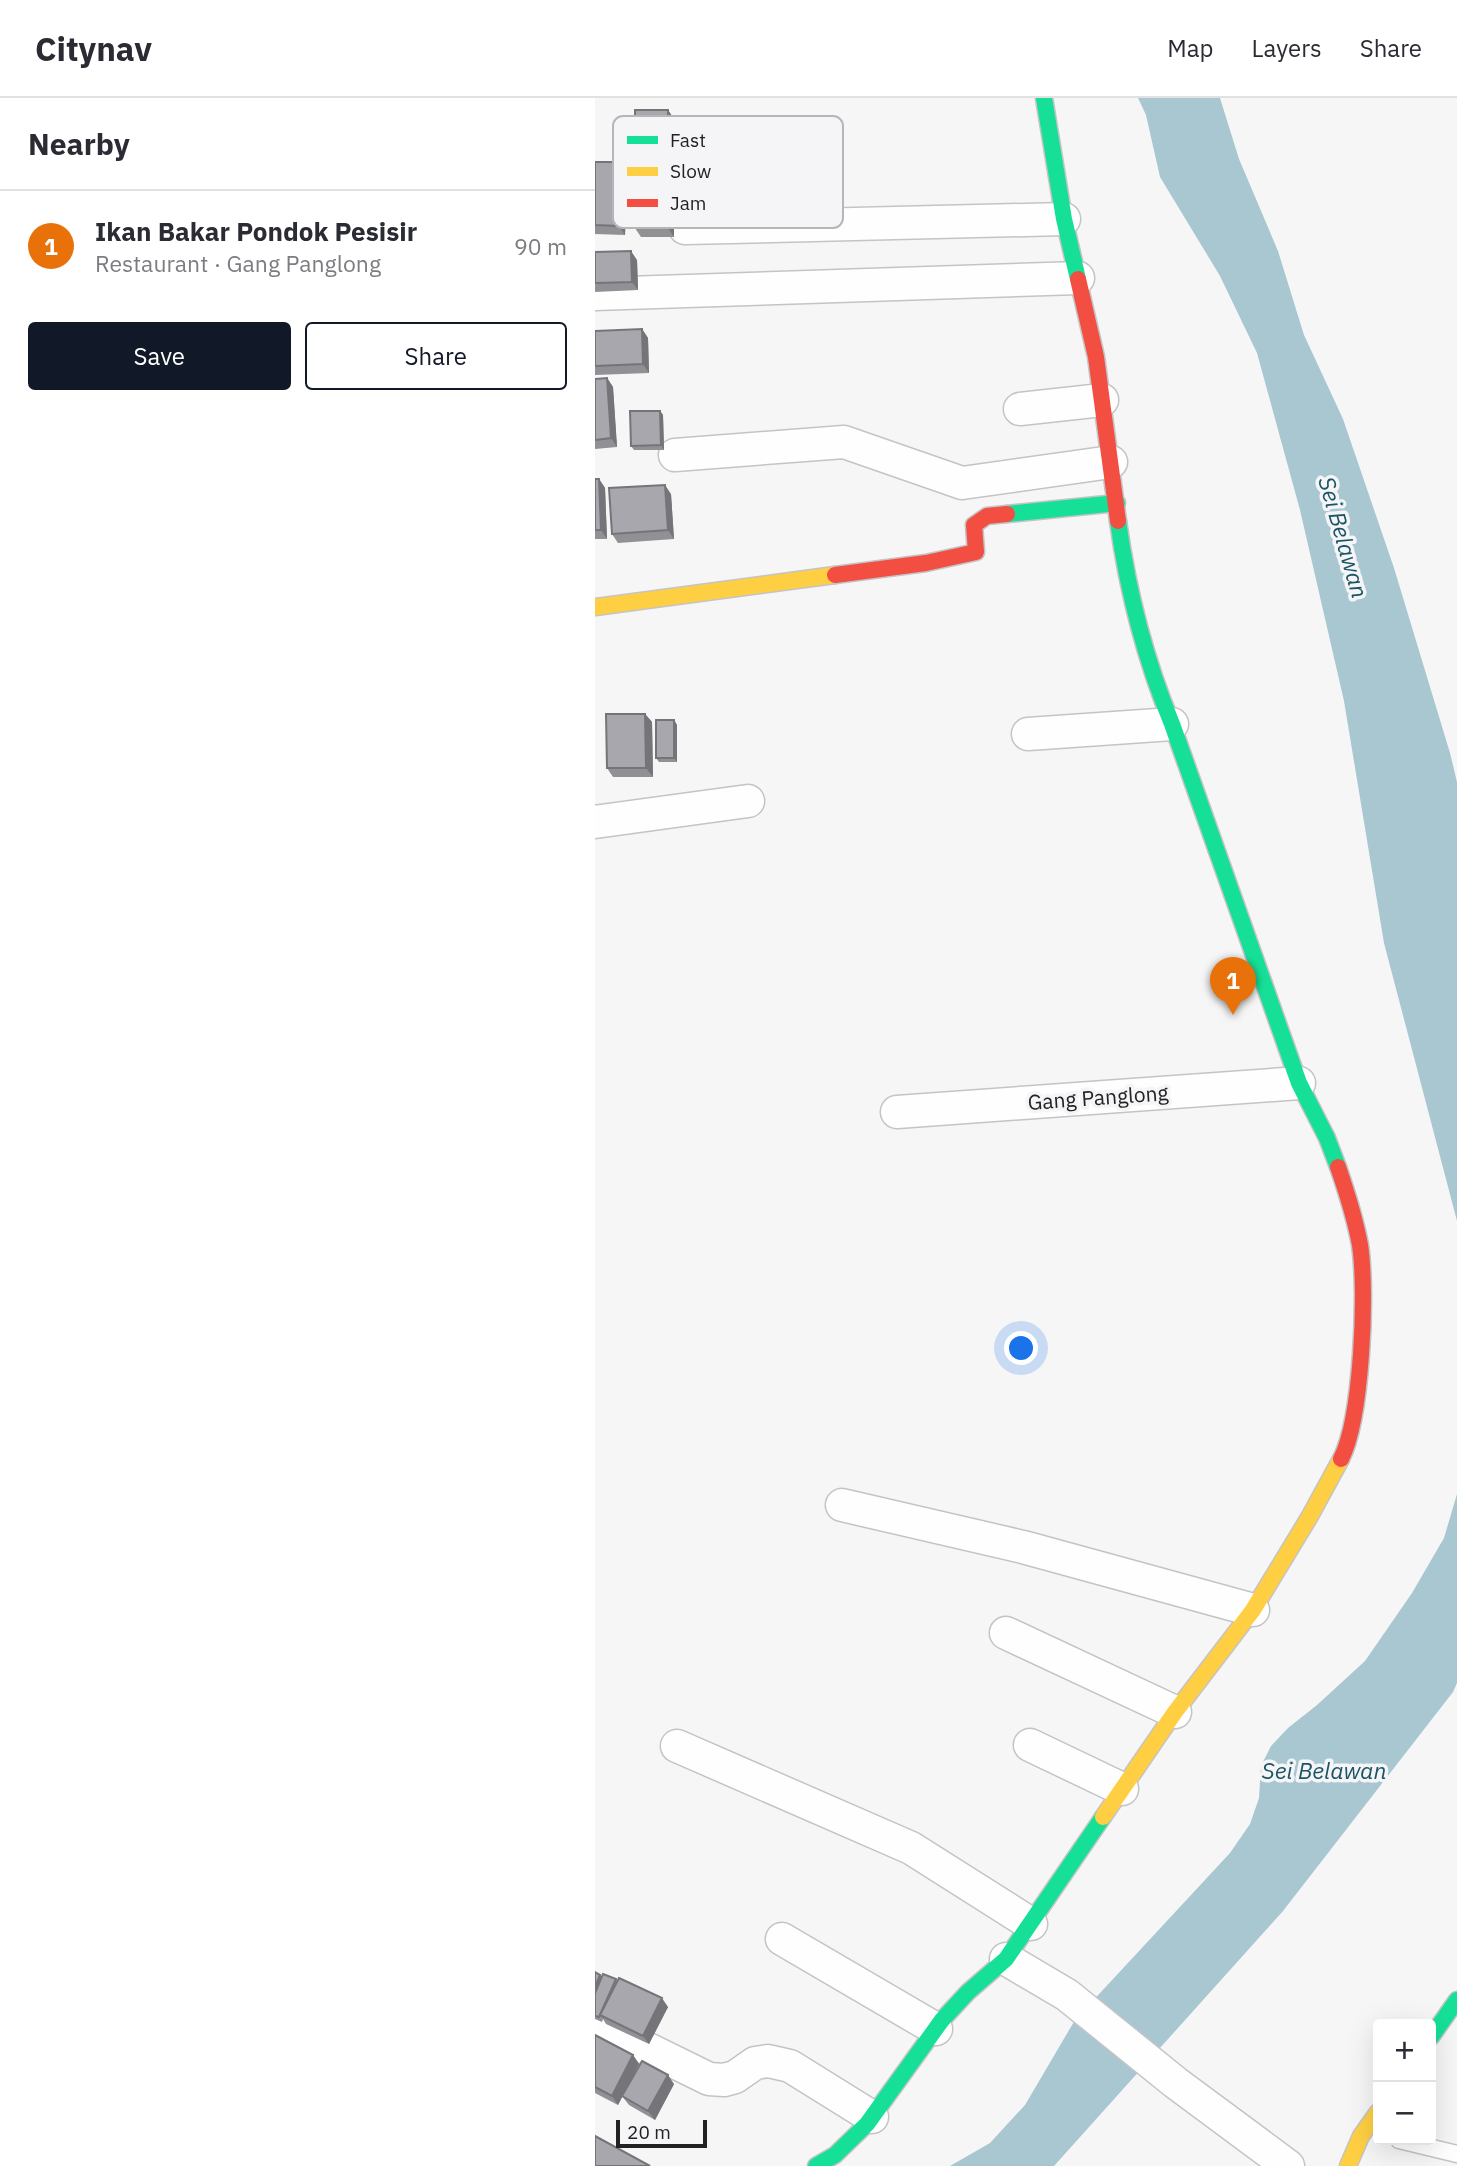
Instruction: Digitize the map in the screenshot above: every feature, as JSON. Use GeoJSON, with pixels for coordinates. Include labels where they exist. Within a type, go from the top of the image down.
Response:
{"type":"FeatureCollection","features":[{"type":"Feature","properties":{"kind":"street"},"geometry":{"type":"LineString","coordinates":[[815,2166],[841,2151],[909,2070],[936,2029],[973,1986],[1006,1959],[1175,1712],[1253,1610],[1343,1455],[1357,1398],[1363,1293],[1360,1247],[1351,1203],[1327,1138],[1299,1083],[1137,627],[1126,579],[1096,358],[1064,219],[1044,98]]}},
{"type":"Feature","properties":{"kind":"street"},"geometry":{"type":"LineString","coordinates":[[843,224],[1064,219]]}},
{"type":"Feature","properties":{"kind":"street"},"geometry":{"type":"LineString","coordinates":[[595,294],[1078,278]]}},
{"type":"Feature","properties":{"kind":"street"},"geometry":{"type":"LineString","coordinates":[[1020,409],[1102,400]]}},
{"type":"Feature","properties":{"kind":"street"},"geometry":{"type":"LineString","coordinates":[[675,456],[844,442],[961,483],[1111,462]]}},
{"type":"Feature","properties":{"kind":"street"},"geometry":{"type":"LineString","coordinates":[[595,607],[938,560],[976,552],[974,526],[987,516],[1117,503]]}},
{"type":"Feature","properties":{"kind":"street"},"geometry":{"type":"LineString","coordinates":[[1028,734],[1172,724]]}},
{"type":"Feature","properties":{"kind":"street"},"geometry":{"type":"LineString","coordinates":[[595,822],[748,800]]}},
{"type":"Feature","properties":{"kind":"street","name":"Gang Panglong"},"geometry":{"type":"LineString","coordinates":[[897,1112],[1299,1083]]}},
{"type":"Feature","properties":{"kind":"street"},"geometry":{"type":"LineString","coordinates":[[842,1505],[1023,1547],[1253,1610]]}},
{"type":"Feature","properties":{"kind":"street"},"geometry":{"type":"LineString","coordinates":[[1006,1633],[1175,1712]]}},
{"type":"Feature","properties":{"kind":"street"},"geometry":{"type":"LineString","coordinates":[[1030,1745],[1122,1789]]}},
{"type":"Feature","properties":{"kind":"street"},"geometry":{"type":"LineString","coordinates":[[677,1746],[911,1849],[1031,1924]]}},
{"type":"Feature","properties":{"kind":"street"},"geometry":{"type":"LineString","coordinates":[[782,1939],[936,2029]]}},
{"type":"Feature","properties":{"kind":"street"},"geometry":{"type":"LineString","coordinates":[[1006,1959],[1067,1995],[1176,2083],[1288,2166]]}},
{"type":"Feature","properties":{"kind":"street"},"geometry":{"type":"LineString","coordinates":[[1436,2030],[1457,2000]]}},
{"type":"Feature","properties":{"kind":"street"},"geometry":{"type":"LineString","coordinates":[[595,2023],[709,2079],[724,2080],[735,2077],[755,2063],[779,2062],[790,2066],[872,2117]]}},
{"type":"Feature","properties":{"kind":"street"},"geometry":{"type":"LineString","coordinates":[[1348,2166],[1372,2132]]}},
{"type":"Feature","properties":{"kind":"lane"},"geometry":{"type":"LineString","coordinates":[[1420,2145],[1457,2154]]}},
{"type":"Feature","properties":{"kind":"water","name":"Sei Belawan"},"geometry":{"type":"Polygon","coordinates":[[[1138,98],[1220,98],[1239,159],[1278,251],[1304,335],[1343,419],[1394,568],[1450,753],[1457,782],[1457,1221],[1384,943],[1344,701],[1300,510],[1257,353],[1220,276],[1160,177],[1146,115],[1138,98]]]}},
{"type":"Feature","properties":{"kind":"water","name":"Sei Belawan"},"geometry":{"type":"Polygon","coordinates":[[[1457,1494],[1457,1683],[1453,1692],[1283,1911],[1054,2166],[950,2166],[990,2143],[1025,2105],[1075,2020],[1230,1853],[1250,1824],[1259,1798],[1261,1766],[1271,1746],[1365,1661],[1412,1593],[1444,1538],[1457,1494]]]}},
{"type":"Feature","properties":{"kind":"building"},"geometry":{"type":"Polygon","coordinates":[[[635,110],[668,110],[668,116],[635,116],[635,110]]]}},
{"type":"Feature","properties":{"kind":"building"},"geometry":{"type":"Polygon","coordinates":[[[595,162],[613,162],[613,226],[595,225],[595,162]]]}},
{"type":"Feature","properties":{"kind":"building"},"geometry":{"type":"Polygon","coordinates":[[[631,251],[632,282],[595,283],[595,252],[631,251]]]}},
{"type":"Feature","properties":{"kind":"building"},"geometry":{"type":"Polygon","coordinates":[[[642,329],[643,364],[595,366],[595,331],[642,329]]]}},
{"type":"Feature","properties":{"kind":"building"},"geometry":{"type":"Polygon","coordinates":[[[607,378],[611,438],[595,440],[595,379],[607,378]]]}},
{"type":"Feature","properties":{"kind":"building"},"geometry":{"type":"Polygon","coordinates":[[[630,411],[660,411],[661,445],[631,446],[630,411]]]}},
{"type":"Feature","properties":{"kind":"building"},"geometry":{"type":"Polygon","coordinates":[[[595,479],[599,479],[601,530],[595,530],[595,479]]]}},
{"type":"Feature","properties":{"kind":"building"},"geometry":{"type":"Polygon","coordinates":[[[665,485],[668,530],[612,534],[609,488],[665,485]]]}},
{"type":"Feature","properties":{"kind":"building"},"geometry":{"type":"Polygon","coordinates":[[[606,714],[645,714],[646,768],[607,768],[606,714]]]}},
{"type":"Feature","properties":{"kind":"building"},"geometry":{"type":"Polygon","coordinates":[[[656,720],[674,720],[674,758],[656,758],[656,720]]]}},
{"type":"Feature","properties":{"kind":"building"},"geometry":{"type":"Polygon","coordinates":[[[595,1972],[600,1975],[595,1987],[595,1972]]]}},
{"type":"Feature","properties":{"kind":"building"},"geometry":{"type":"Polygon","coordinates":[[[603,1974],[616,1979],[599,2017],[595,2016],[595,1993],[603,1974]]]}},
{"type":"Feature","properties":{"kind":"building"},"geometry":{"type":"Polygon","coordinates":[[[619,1978],[662,1998],[643,2036],[600,2015],[619,1978]]]}},
{"type":"Feature","properties":{"kind":"building"},"geometry":{"type":"Polygon","coordinates":[[[595,2035],[633,2055],[612,2096],[595,2087],[595,2035]]]}},
{"type":"Feature","properties":{"kind":"building"},"geometry":{"type":"Polygon","coordinates":[[[642,2061],[668,2075],[648,2111],[622,2096],[642,2061]]]}},
{"type":"Feature","properties":{"kind":"building"},"geometry":{"type":"Polygon","coordinates":[[[595,2136],[650,2166],[595,2166],[595,2136]]]}},
{"type":"Feature","properties":{"kind":"traffic: fast"},"geometry":{"type":"LineString","coordinates":[[1044,98],[1064,219],[1078,279]]}},
{"type":"Feature","properties":{"kind":"traffic: fast"},"geometry":{"type":"LineString","coordinates":[[1007,514],[1117,503]]}},
{"type":"Feature","properties":{"kind":"traffic: fast"},"geometry":{"type":"LineString","coordinates":[[1118,521],[1132,599],[1153,674],[1299,1083],[1327,1138],[1338,1167]]}},
{"type":"Feature","properties":{"kind":"traffic: fast"},"geometry":{"type":"LineString","coordinates":[[816,2166],[835,2155],[867,2124],[942,2020],[968,1992],[1006,1959],[1103,1817]]}},
{"type":"Feature","properties":{"kind":"traffic: fast"},"geometry":{"type":"LineString","coordinates":[[1436,2030],[1457,2000]]}},
{"type":"Feature","properties":{"kind":"traffic: slow"},"geometry":{"type":"LineString","coordinates":[[595,607],[835,575]]}},
{"type":"Feature","properties":{"kind":"traffic: slow"},"geometry":{"type":"LineString","coordinates":[[1103,1817],[1175,1712],[1253,1610],[1341,1459]]}},
{"type":"Feature","properties":{"kind":"traffic: slow"},"geometry":{"type":"LineString","coordinates":[[1348,2166],[1361,2136],[1373,2119]]}},
{"type":"Feature","properties":{"kind":"traffic: jam"},"geometry":{"type":"LineString","coordinates":[[1078,279],[1096,357],[1118,521]]}},
{"type":"Feature","properties":{"kind":"traffic: jam"},"geometry":{"type":"LineString","coordinates":[[835,575],[926,563],[976,552],[974,525],[987,516],[1007,514]]}},
{"type":"Feature","properties":{"kind":"traffic: jam"},"geometry":{"type":"LineString","coordinates":[[1338,1167],[1360,1245],[1363,1292],[1358,1386],[1354,1415],[1341,1459]]}},
{"type":"Feature","properties":{"kind":"place","name":"Ikan Bakar Pondok Pesisir"},"geometry":{"type":"Point","coordinates":[1233,1015]}}]}
